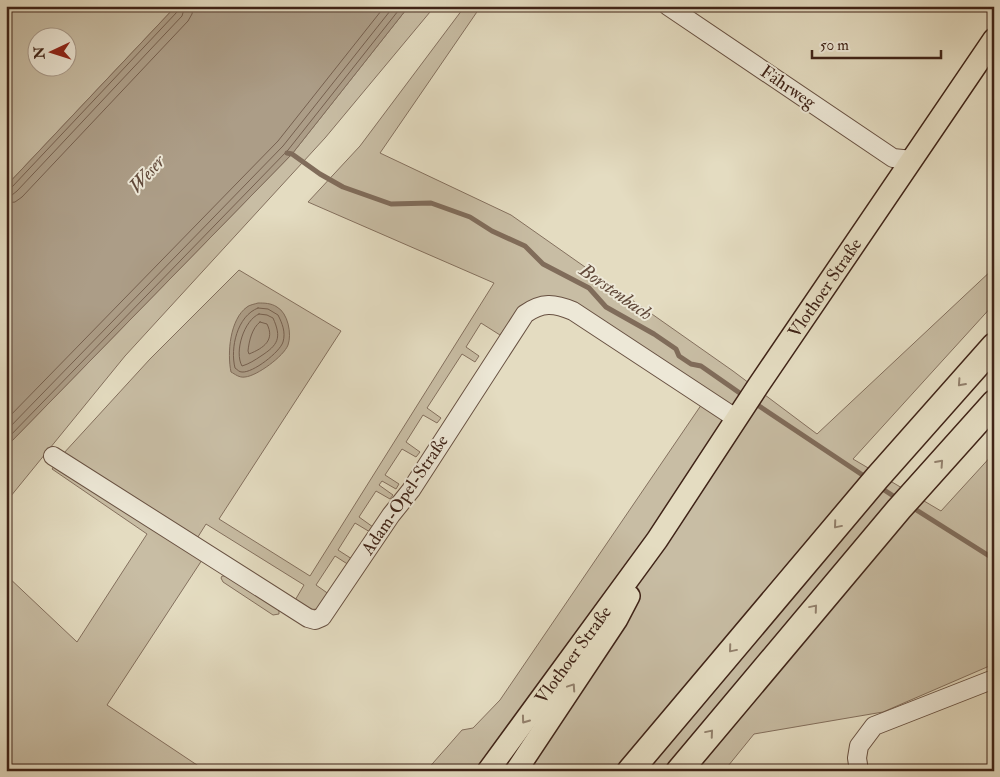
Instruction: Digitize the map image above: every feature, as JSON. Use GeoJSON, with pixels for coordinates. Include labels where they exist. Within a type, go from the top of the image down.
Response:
{"type":"FeatureCollection","features":[{"type":"Feature","properties":{"kind":"highway"},"geometry":{"type":"LineString","coordinates":[[630,771],[872,483],[994,346]]}},
{"type":"Feature","properties":{"kind":"highway"},"geometry":{"type":"LineString","coordinates":[[679,771],[903,504],[994,403]]}},
{"type":"Feature","properties":{"kind":"main road","name":"Vlothoer Straße"},"geometry":{"type":"LineString","coordinates":[[488,771],[657,540],[758,386],[994,39]]}},
{"type":"Feature","properties":{"kind":"main road","name":"Vlothoer Straße"},"geometry":{"type":"LineString","coordinates":[[516,771],[617,620],[657,540]]}},
{"type":"Feature","properties":{"kind":"street","name":"Fährweg"},"geometry":{"type":"LineString","coordinates":[[668,6],[893,158],[912,160]]}},
{"type":"Feature","properties":{"kind":"street","name":"Adam-Opel-Straße"},"geometry":{"type":"LineString","coordinates":[[54,456],[253,584],[308,618],[315,620],[322,616],[411,490],[525,314],[536,306],[550,305],[573,311],[737,419]]}},
{"type":"Feature","properties":{"kind":"street"},"geometry":{"type":"LineString","coordinates":[[859,771],[857,758],[859,746],[874,726],[994,679]]}},
{"type":"Feature","properties":{"kind":"shaded area"},"geometry":{"type":"Polygon","coordinates":[[[6,6],[176,6],[6,186],[6,6]]]}},
{"type":"Feature","properties":{"kind":"shaded area"},"geometry":{"type":"Polygon","coordinates":[[[409,6],[435,6],[325,138],[125,356],[6,502],[6,447],[292,154],[409,6]]]}},
{"type":"Feature","properties":{"kind":"shaded area"},"geometry":{"type":"Polygon","coordinates":[[[465,6],[481,6],[380,153],[511,215],[733,371],[817,434],[994,268],[994,304],[853,459],[941,511],[994,453],[994,664],[883,712],[754,734],[724,771],[426,771],[462,730],[473,728],[500,700],[708,395],[574,302],[519,309],[500,335],[481,323],[466,347],[479,356],[475,362],[462,354],[427,408],[441,418],[437,423],[423,415],[406,442],[420,452],[416,457],[402,449],[385,475],[399,484],[396,489],[382,481],[379,485],[393,495],[390,499],[376,491],[359,517],[373,527],[370,532],[355,523],[338,550],[352,559],[349,565],[335,556],[316,585],[333,597],[324,606],[311,609],[294,602],[304,585],[206,524],[196,540],[202,560],[107,705],[206,771],[6,771],[6,575],[77,642],[147,534],[52,469],[63,454],[150,359],[239,270],[341,331],[219,519],[310,576],[494,283],[308,202],[360,146],[465,6]]]}},
{"type":"Feature","properties":{"kind":"shaded area"},"geometry":{"type":"Polygon","coordinates":[[[222,576],[226,576],[279,610],[279,614],[273,615],[223,582],[222,576]]]}},
{"type":"Feature","properties":{"kind":"water","name":"Weser"},"geometry":{"type":"Polygon","coordinates":[[[176,6],[409,6],[292,154],[6,447],[6,186],[176,6]]]}},
{"type":"Feature","properties":{"kind":"water"},"geometry":{"type":"Polygon","coordinates":[[[258,303],[277,307],[284,314],[289,330],[288,345],[269,365],[256,373],[245,377],[237,376],[231,372],[229,356],[233,328],[241,312],[248,306],[258,303]]]}},
{"type":"Feature","properties":{"kind":"waterway","name":"Borstenbach"},"geometry":{"type":"LineString","coordinates":[[287,153],[292,154],[320,174],[343,187],[391,204],[431,203],[470,217],[492,231],[525,246],[543,264],[589,288],[606,307],[654,334],[676,349],[679,356],[691,364],[701,366],[744,396]]}},
{"type":"Feature","properties":{"kind":"waterway","name":"Borstenbach"},"geometry":{"type":"LineString","coordinates":[[753,402],[867,478]]}},
{"type":"Feature","properties":{"kind":"waterway","name":"Borstenbach"},"geometry":{"type":"LineString","coordinates":[[878,486],[898,499]]}},
{"type":"Feature","properties":{"kind":"waterway","name":"Borstenbach"},"geometry":{"type":"LineString","coordinates":[[910,506],[994,559]]}}]}
